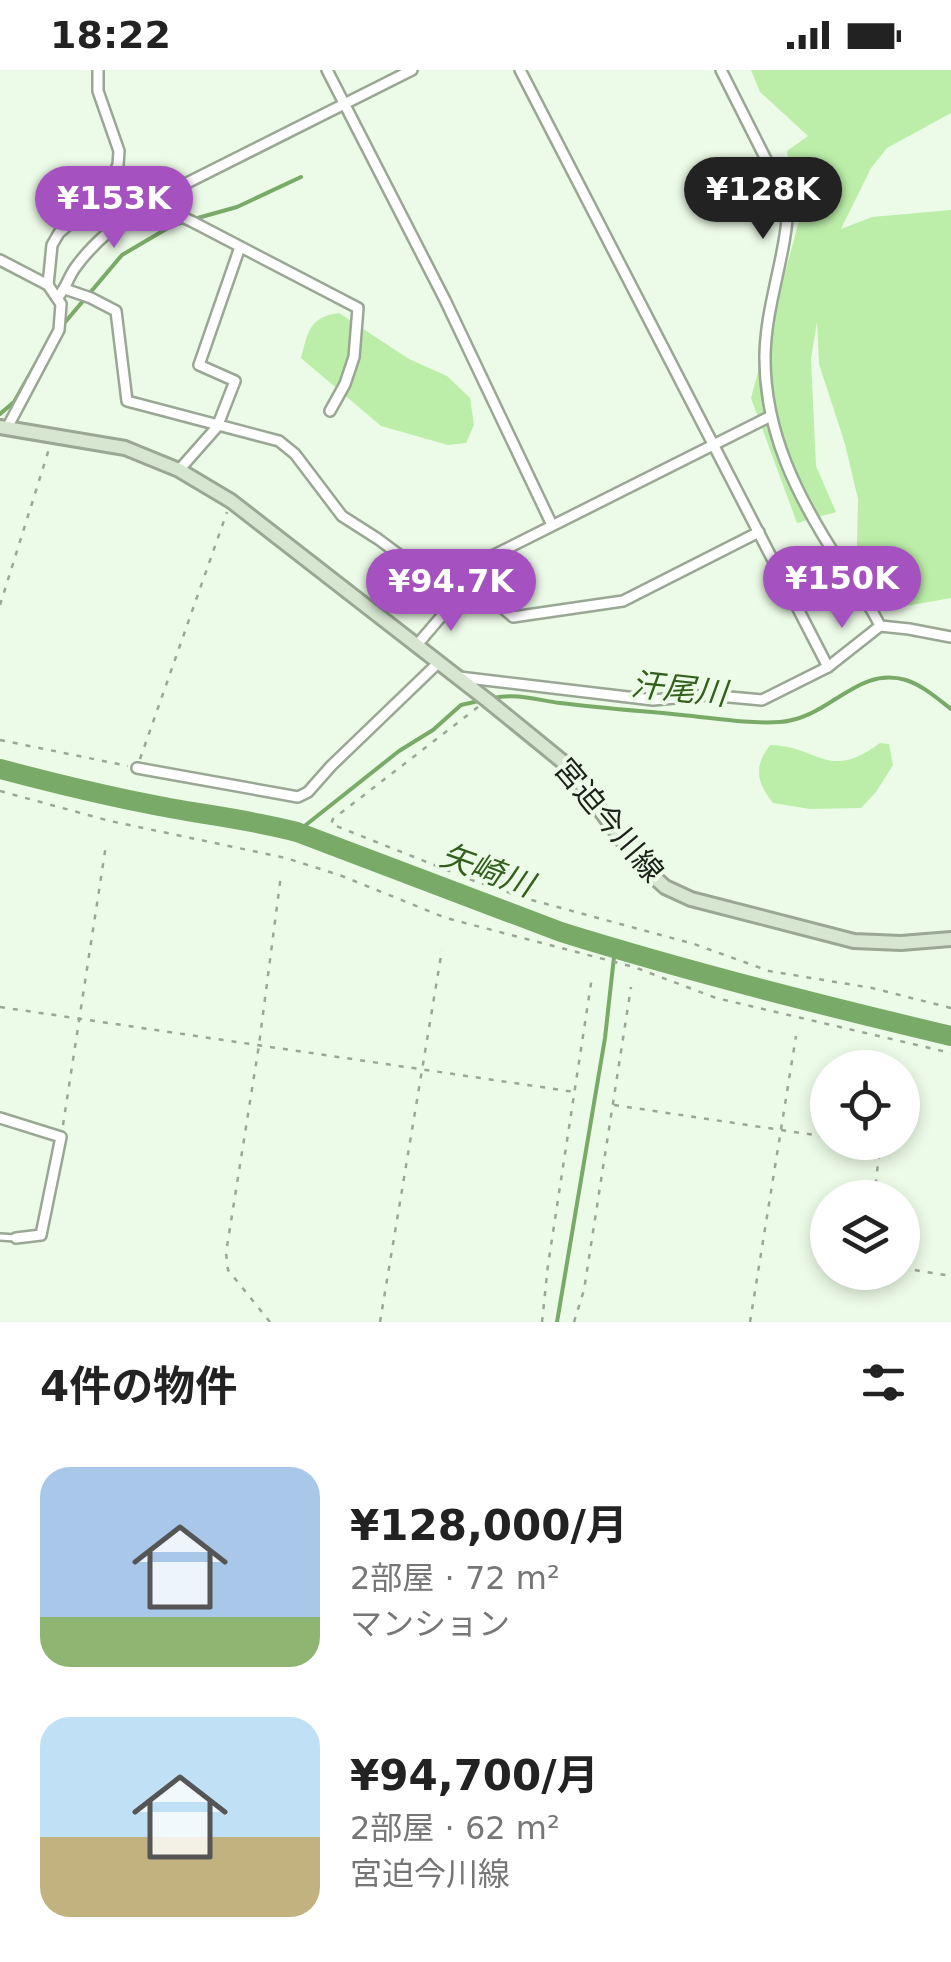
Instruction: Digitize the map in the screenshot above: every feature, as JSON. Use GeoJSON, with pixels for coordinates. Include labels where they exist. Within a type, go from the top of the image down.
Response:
{"type":"FeatureCollection","features":[{"type":"Feature","properties":{"kind":"main road","name":"宮迫今川線"},"geometry":{"type":"LineString","coordinates":[[4,427],[125,448],[179,470],[231,501],[568,766],[640,863],[666,888],[691,899],[854,940],[901,943],[951,939]]}},
{"type":"Feature","properties":{"kind":"street"},"geometry":{"type":"LineString","coordinates":[[327,70],[445,300],[552,525]]}},
{"type":"Feature","properties":{"kind":"street"},"geometry":{"type":"LineString","coordinates":[[4,427],[59,330],[61,293],[100,238],[149,202],[412,70]]}},
{"type":"Feature","properties":{"kind":"street"},"geometry":{"type":"LineString","coordinates":[[520,70],[828,667]]}},
{"type":"Feature","properties":{"kind":"street"},"geometry":{"type":"LineString","coordinates":[[721,70],[788,203],[768,312],[765,354],[766,387],[780,450],[805,505],[870,604],[880,626]]}},
{"type":"Feature","properties":{"kind":"street"},"geometry":{"type":"LineString","coordinates":[[48,285],[52,244],[59,233],[102,196],[118,165],[119,151],[98,91],[97,71]]}},
{"type":"Feature","properties":{"kind":"street"},"geometry":{"type":"LineString","coordinates":[[149,202],[358,308],[354,358],[330,412]]}},
{"type":"Feature","properties":{"kind":"street"},"geometry":{"type":"LineString","coordinates":[[179,470],[217,426],[235,381],[199,365],[240,247]]}},
{"type":"Feature","properties":{"kind":"street"},"geometry":{"type":"LineString","coordinates":[[0,260],[61,293],[91,298],[116,311],[127,401],[284,444],[342,516],[456,597]]}},
{"type":"Feature","properties":{"kind":"street"},"geometry":{"type":"LineString","coordinates":[[416,646],[494,555],[771,416]]}},
{"type":"Feature","properties":{"kind":"street"},"geometry":{"type":"LineString","coordinates":[[470,581],[513,617],[622,600],[758,532]]}},
{"type":"Feature","properties":{"kind":"street"},"geometry":{"type":"LineString","coordinates":[[457,677],[653,700],[708,695],[762,700],[828,667],[880,626],[951,637]]}},
{"type":"Feature","properties":{"kind":"street"},"geometry":{"type":"LineString","coordinates":[[137,768],[298,797],[308,792],[438,663]]}},
{"type":"Feature","properties":{"kind":"street"},"geometry":{"type":"LineString","coordinates":[[0,1118],[61,1137],[40,1236],[16,1238]]}},
{"type":"Feature","properties":{"kind":"lane"},"geometry":{"type":"LineString","coordinates":[[0,1237],[16,1238]]}},
{"type":"Feature","properties":{"kind":"path"},"geometry":{"type":"LineString","coordinates":[[0,604],[52,437]]}},
{"type":"Feature","properties":{"kind":"path"},"geometry":{"type":"LineString","coordinates":[[0,740],[137,768],[231,501]]}},
{"type":"Feature","properties":{"kind":"path"},"geometry":{"type":"LineString","coordinates":[[487,700],[331,824],[528,899],[694,944],[769,971],[872,988],[951,1008]]}},
{"type":"Feature","properties":{"kind":"path"},"geometry":{"type":"LineString","coordinates":[[0,791],[110,821],[286,858],[446,918],[634,967],[716,998],[951,1053]]}},
{"type":"Feature","properties":{"kind":"path"},"geometry":{"type":"LineString","coordinates":[[61,1137],[106,845]]}},
{"type":"Feature","properties":{"kind":"path"},"geometry":{"type":"LineString","coordinates":[[270,1322],[228,1270],[226,1252],[281,875]]}},
{"type":"Feature","properties":{"kind":"path"},"geometry":{"type":"LineString","coordinates":[[380,1322],[442,950]]}},
{"type":"Feature","properties":{"kind":"path"},"geometry":{"type":"LineString","coordinates":[[542,1322],[592,977]]}},
{"type":"Feature","properties":{"kind":"path"},"geometry":{"type":"LineString","coordinates":[[574,1322],[584,1290],[631,987]]}},
{"type":"Feature","properties":{"kind":"path"},"geometry":{"type":"LineString","coordinates":[[0,1007],[575,1092]]}},
{"type":"Feature","properties":{"kind":"path"},"geometry":{"type":"LineString","coordinates":[[750,1322],[796,1036]]}},
{"type":"Feature","properties":{"kind":"path"},"geometry":{"type":"LineString","coordinates":[[613,1104],[810,1134]]}},
{"type":"Feature","properties":{"kind":"path"},"geometry":{"type":"LineString","coordinates":[[920,1271],[951,1276]]}},
{"type":"Feature","properties":{"kind":"green space"},"geometry":{"type":"Polygon","coordinates":[[[751,70],[951,70],[951,113],[887,148],[871,168],[841,229],[872,217],[951,210],[951,598],[895,608],[856,585],[858,499],[819,364],[817,322],[811,359],[816,466],[836,512],[797,523],[751,398],[799,221],[787,151],[808,136],[760,92],[751,70]]]}},
{"type":"Feature","properties":{"kind":"green space"},"geometry":{"type":"Polygon","coordinates":[[[339,313],[409,359],[447,376],[470,398],[474,425],[466,443],[448,445],[381,426],[301,358],[308,333],[316,322],[339,313]]]}},
{"type":"Feature","properties":{"kind":"green space"},"geometry":{"type":"Polygon","coordinates":[[[880,743],[889,744],[893,765],[861,808],[810,809],[773,803],[763,789],[759,768],[770,745],[835,761],[862,754],[880,743]]]}},
{"type":"Feature","properties":{"kind":"waterway"},"geometry":{"type":"LineString","coordinates":[[194,219],[237,207],[301,177]]}},
{"type":"Feature","properties":{"kind":"waterway"},"geometry":{"type":"LineString","coordinates":[[61,327],[122,255],[185,222]]}},
{"type":"Feature","properties":{"kind":"waterway"},"geometry":{"type":"LineString","coordinates":[[0,414],[14,402],[48,342]]}},
{"type":"Feature","properties":{"kind":"waterway","name":"汗尾川"},"geometry":{"type":"LineString","coordinates":[[493,698],[518,697],[780,722],[797,719],[858,686],[889,677],[918,685],[951,709]]}},
{"type":"Feature","properties":{"kind":"waterway"},"geometry":{"type":"LineString","coordinates":[[297,832],[461,705],[483,700]]}},
{"type":"Feature","properties":{"kind":"waterway","name":"矢崎川"},"geometry":{"type":"LineString","coordinates":[[0,769],[119,798],[297,832],[561,932],[755,987],[951,1036]]}},
{"type":"Feature","properties":{"kind":"waterway"},"geometry":{"type":"LineString","coordinates":[[557,1322],[605,1038],[615,948]]}}]}
